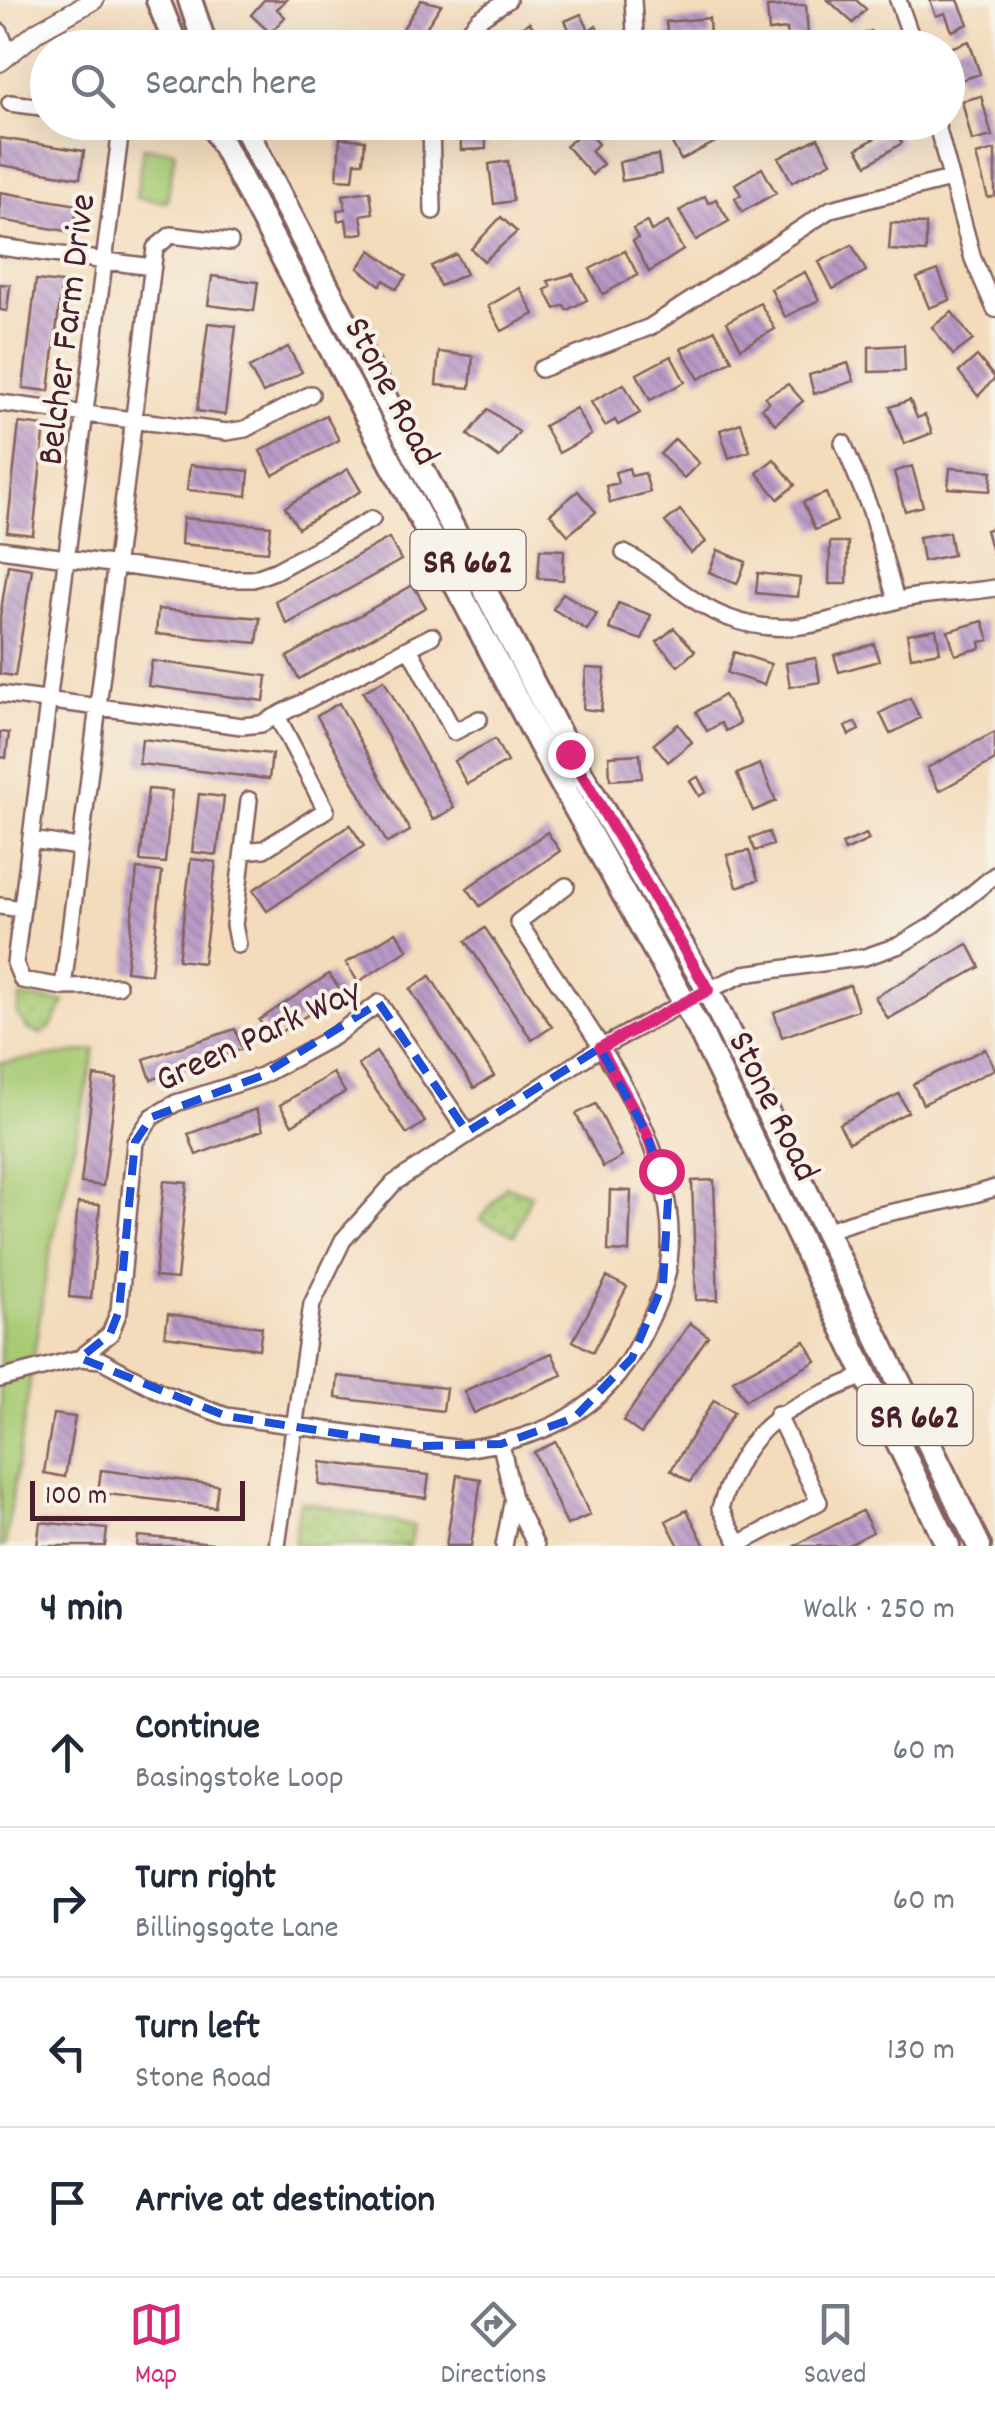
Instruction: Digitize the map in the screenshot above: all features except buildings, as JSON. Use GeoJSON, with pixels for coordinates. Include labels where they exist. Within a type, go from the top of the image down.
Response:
{"type":"FeatureCollection","features":[{"type":"Feature","properties":{"kind":"main road"},"geometry":{"type":"LineString","coordinates":[[158,0],[170,30]]}},
{"type":"Feature","properties":{"kind":"main road"},"geometry":{"type":"LineString","coordinates":[[190,0],[200,30]]}},
{"type":"Feature","properties":{"kind":"main road","name":"Stone Road"},"geometry":{"type":"LineString","coordinates":[[221,140],[550,763],[685,1002],[948,1546]]}},
{"type":"Feature","properties":{"kind":"main road","name":"Stone Road"},"geometry":{"type":"LineString","coordinates":[[251,140],[570,754],[708,990],[978,1546]]}},
{"type":"Feature","properties":{"kind":"street"},"geometry":{"type":"LineString","coordinates":[[44,30],[94,0]]}},
{"type":"Feature","properties":{"kind":"street"},"geometry":{"type":"LineString","coordinates":[[470,30],[508,0]]}},
{"type":"Feature","properties":{"kind":"street"},"geometry":{"type":"LineString","coordinates":[[633,0],[635,30]]}},
{"type":"Feature","properties":{"kind":"street"},"geometry":{"type":"LineString","coordinates":[[898,0],[908,30]]}},
{"type":"Feature","properties":{"kind":"street"},"geometry":{"type":"LineString","coordinates":[[0,32],[3,55],[30,39]]}},
{"type":"Feature","properties":{"kind":"street"},"geometry":{"type":"LineString","coordinates":[[10,103],[30,106]]}},
{"type":"Feature","properties":{"kind":"street","name":"Belcher Farm Drive"},"geometry":{"type":"LineString","coordinates":[[118,986],[32,984],[16,972],[120,140]]}},
{"type":"Feature","properties":{"kind":"street"},"geometry":{"type":"LineString","coordinates":[[431,140],[433,211]]}},
{"type":"Feature","properties":{"kind":"street"},"geometry":{"type":"LineString","coordinates":[[940,140],[973,260],[995,309]]}},
{"type":"Feature","properties":{"kind":"street"},"geometry":{"type":"LineString","coordinates":[[541,369],[650,327],[831,209],[950,179]]}},
{"type":"Feature","properties":{"kind":"street"},"geometry":{"type":"LineString","coordinates":[[63,986],[155,248],[171,235],[230,242]]}},
{"type":"Feature","properties":{"kind":"street"},"geometry":{"type":"LineString","coordinates":[[0,247],[152,267]]}},
{"type":"Feature","properties":{"kind":"street"},"geometry":{"type":"LineString","coordinates":[[0,403],[227,432],[245,428],[311,394]]}},
{"type":"Feature","properties":{"kind":"street"},"geometry":{"type":"LineString","coordinates":[[843,443],[871,510],[896,600]]}},
{"type":"Feature","properties":{"kind":"street"},"geometry":{"type":"LineString","coordinates":[[0,549],[253,579],[372,519]]}},
{"type":"Feature","properties":{"kind":"street"},"geometry":{"type":"LineString","coordinates":[[624,553],[656,568],[702,606],[766,628],[823,625],[896,600],[995,588]]}},
{"type":"Feature","properties":{"kind":"street"},"geometry":{"type":"LineString","coordinates":[[0,694],[242,726],[278,718],[432,636]]}},
{"type":"Feature","properties":{"kind":"street"},"geometry":{"type":"LineString","coordinates":[[410,648],[454,732],[479,718]]}},
{"type":"Feature","properties":{"kind":"street"},"geometry":{"type":"LineString","coordinates":[[244,850],[264,849],[326,810],[278,718]]}},
{"type":"Feature","properties":{"kind":"street"},"geometry":{"type":"LineString","coordinates":[[238,944],[234,925],[250,800]]}},
{"type":"Feature","properties":{"kind":"street"},"geometry":{"type":"LineString","coordinates":[[32,840],[78,846]]}},
{"type":"Feature","properties":{"kind":"street"},"geometry":{"type":"LineString","coordinates":[[277,1546],[312,1304],[343,1240],[394,1183],[600,1048],[708,990],[744,974],[865,957],[900,945],[935,924],[995,875]]}},
{"type":"Feature","properties":{"kind":"street"},"geometry":{"type":"LineString","coordinates":[[0,1379],[80,1358],[114,1365],[163,1393],[217,1414],[292,1428],[462,1449],[501,1444],[574,1418],[593,1404],[632,1358],[663,1284],[669,1261],[668,1200],[646,1132],[600,1048],[518,922],[566,886]]}},
{"type":"Feature","properties":{"kind":"street"},"geometry":{"type":"LineString","coordinates":[[0,906],[22,909]]}},
{"type":"Feature","properties":{"kind":"street","name":"Green Park Way"},"geometry":{"type":"LineString","coordinates":[[80,1358],[110,1334],[118,1312],[135,1142],[152,1117],[261,1076],[332,1037],[379,1003],[467,1132]]}},
{"type":"Feature","properties":{"kind":"street"},"geometry":{"type":"LineString","coordinates":[[824,1232],[897,1208],[966,1198],[995,1188]]}},
{"type":"Feature","properties":{"kind":"street"},"geometry":{"type":"LineString","coordinates":[[777,1414],[819,1502],[739,1544],[720,1508],[753,1436],[777,1414],[866,1374]]}},
{"type":"Feature","properties":{"kind":"street"},"geometry":{"type":"LineString","coordinates":[[501,1444],[513,1498],[536,1546]]}},
{"type":"Feature","properties":{"kind":"street"},"geometry":{"type":"LineString","coordinates":[[504,1546],[513,1498]]}},
{"type":"Feature","properties":{"kind":"highlighted area"},"geometry":{"type":"Polygon","coordinates":[[[379,1003],[467,1132],[600,1048],[646,1132],[668,1200],[663,1284],[632,1358],[574,1418],[501,1444],[419,1446],[226,1416],[80,1358],[110,1334],[119,1311],[135,1142],[152,1117],[261,1076],[379,1003]]]}},
{"type":"Feature","properties":{"kind":"green space"},"geometry":{"type":"Polygon","coordinates":[[[143,147],[175,151],[167,202],[136,198],[143,147]]]}},
{"type":"Feature","properties":{"kind":"green space"},"geometry":{"type":"Polygon","coordinates":[[[20,997],[65,1002],[51,1027],[41,1034],[28,1030],[17,1014],[20,997]]]}},
{"type":"Feature","properties":{"kind":"green space"},"geometry":{"type":"Polygon","coordinates":[[[95,1050],[48,1262],[5,1546],[0,1546],[0,1063],[95,1050]]]}},
{"type":"Feature","properties":{"kind":"green space"},"geometry":{"type":"Polygon","coordinates":[[[506,1186],[531,1195],[515,1235],[480,1220],[506,1186]]]}},
{"type":"Feature","properties":{"kind":"green space"},"geometry":{"type":"Polygon","coordinates":[[[300,1501],[414,1526],[410,1546],[294,1546],[300,1501]]]}},
{"type":"Feature","properties":{"kind":"route"},"geometry":{"type":"LineString","coordinates":[[570,754],[675,926],[708,990],[600,1048],[646,1132],[661,1171]]}}]}
